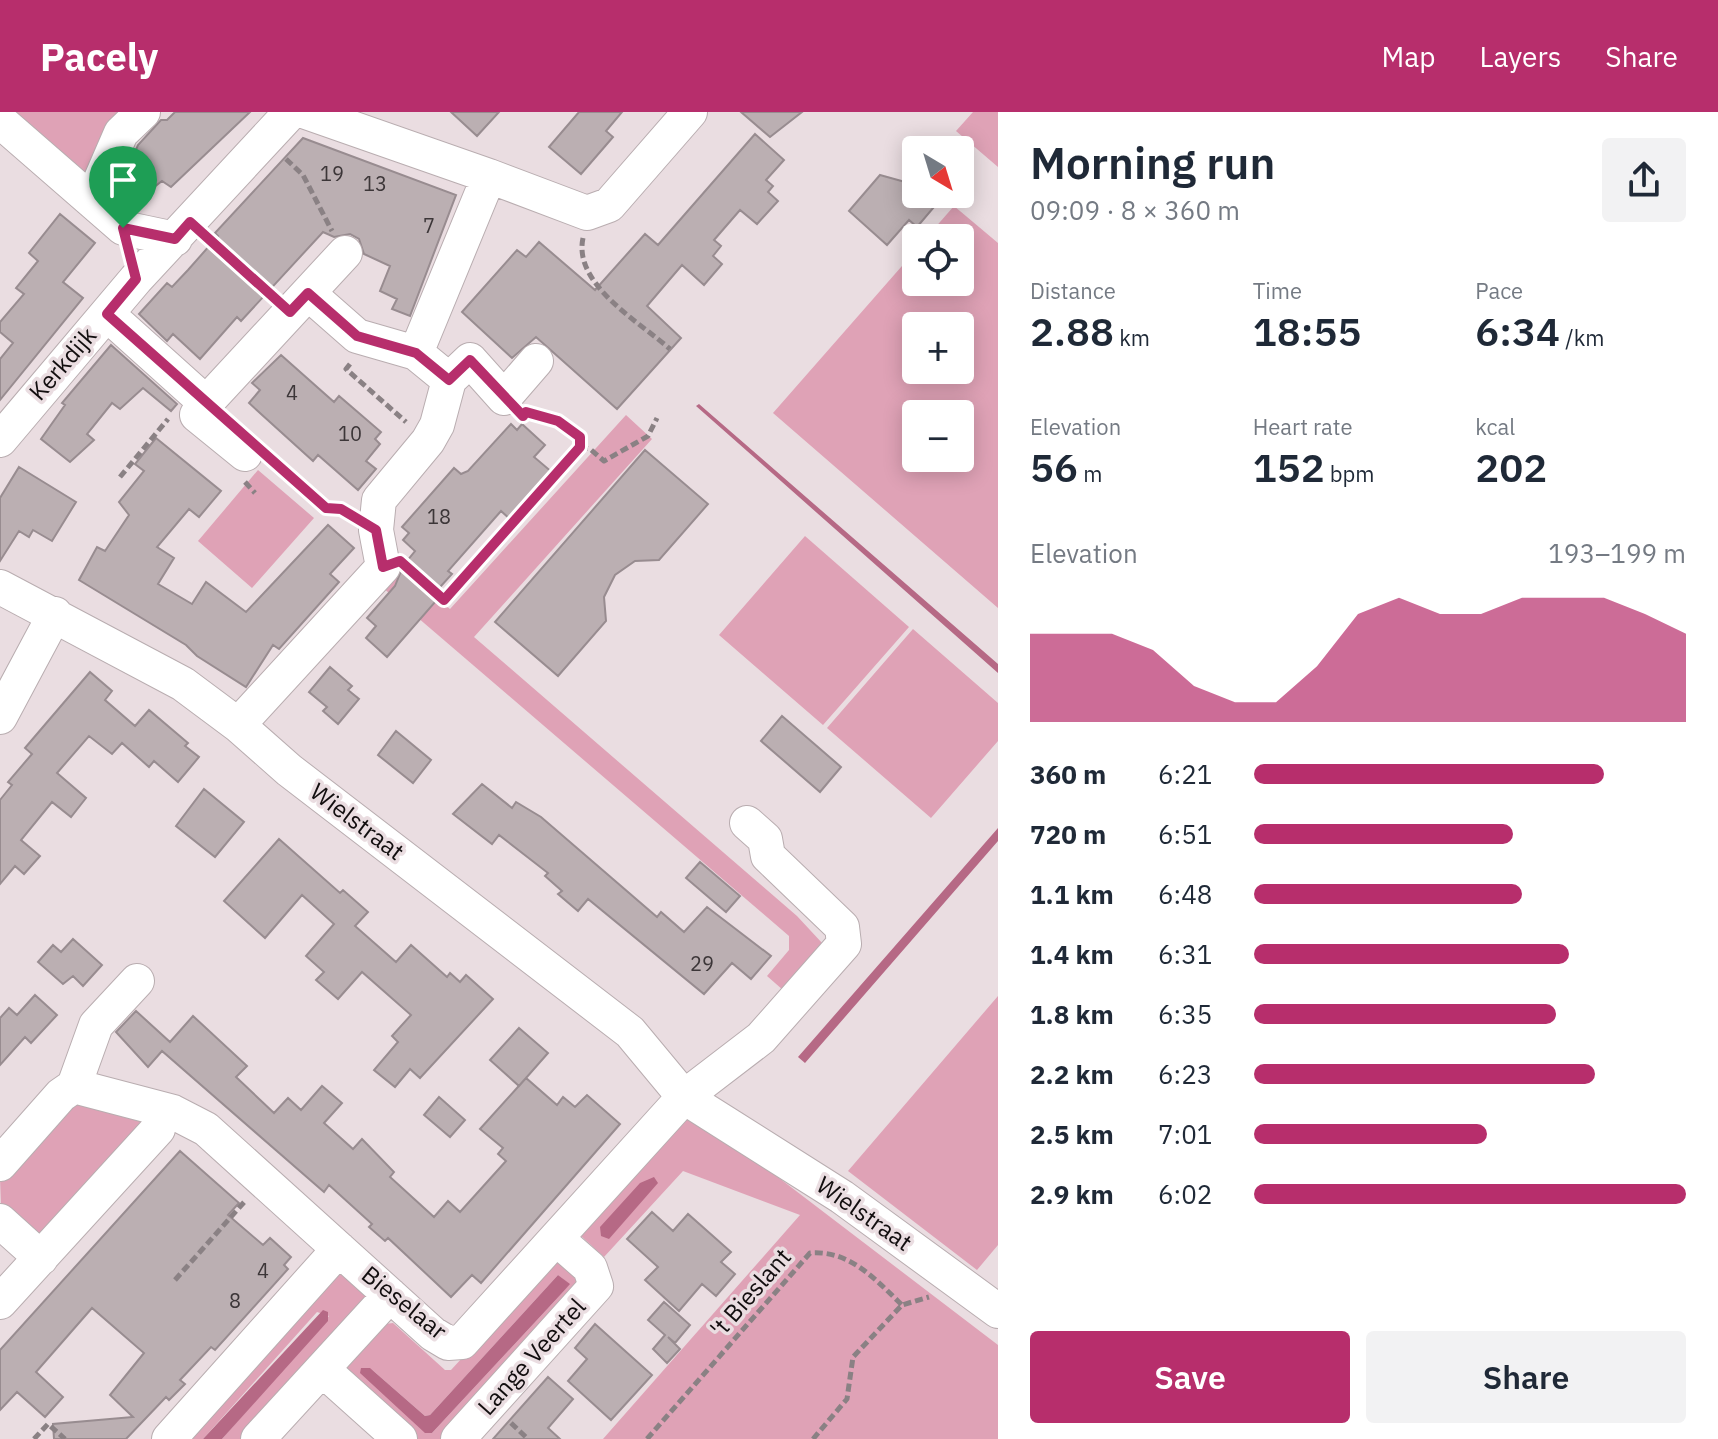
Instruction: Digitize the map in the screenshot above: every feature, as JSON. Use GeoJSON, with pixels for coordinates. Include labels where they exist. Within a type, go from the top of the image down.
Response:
{"type":"FeatureCollection","features":[{"type":"Feature","properties":{"kind":"street"},"geometry":{"type":"LineString","coordinates":[[92,200],[121,133],[143,112]]}},
{"type":"Feature","properties":{"kind":"street","name":"Kerkdijk"},"geometry":{"type":"LineString","coordinates":[[0,440],[136,279],[291,112]]}},
{"type":"Feature","properties":{"kind":"street"},"geometry":{"type":"LineString","coordinates":[[306,112],[587,213],[609,205],[690,112]]}},
{"type":"Feature","properties":{"kind":"street"},"geometry":{"type":"LineString","coordinates":[[0,121],[123,228],[136,279]]}},
{"type":"Feature","properties":{"kind":"street"},"geometry":{"type":"LineString","coordinates":[[416,353],[489,176]]}},
{"type":"Feature","properties":{"kind":"street"},"geometry":{"type":"LineString","coordinates":[[123,228],[183,230]]}},
{"type":"Feature","properties":{"kind":"street"},"geometry":{"type":"LineString","coordinates":[[256,455],[197,415],[199,397],[299,302],[345,253]]}},
{"type":"Feature","properties":{"kind":"street"},"geometry":{"type":"LineString","coordinates":[[299,302],[357,336],[416,353],[449,380]]}},
{"type":"Feature","properties":{"kind":"street"},"geometry":{"type":"LineString","coordinates":[[107,314],[199,397]]}},
{"type":"Feature","properties":{"kind":"street"},"geometry":{"type":"LineString","coordinates":[[238,725],[383,567],[376,530],[379,500],[428,441],[437,425],[449,380],[470,360],[504,398],[536,361]]}},
{"type":"Feature","properties":{"kind":"street","name":"Wielstraat"},"geometry":{"type":"LineString","coordinates":[[0,587],[183,684],[238,725],[289,770],[630,1032],[684,1097],[842,1197],[998,1311]]}},
{"type":"Feature","properties":{"kind":"street"},"geometry":{"type":"LineString","coordinates":[[0,717],[55,614]]}},
{"type":"Feature","properties":{"kind":"street"},"geometry":{"type":"LineString","coordinates":[[684,1097],[761,1038],[844,944],[842,927],[768,856],[765,839],[747,823]]}},
{"type":"Feature","properties":{"kind":"street"},"geometry":{"type":"LineString","coordinates":[[0,1164],[61,1095],[74,1086],[96,1025],[137,981]]}},
{"type":"Feature","properties":{"kind":"street","name":"Bieselaar"},"geometry":{"type":"LineString","coordinates":[[74,1086],[190,1118],[433,1334],[448,1343],[462,1342],[558,1240],[684,1097]]}},
{"type":"Feature","properties":{"kind":"street"},"geometry":{"type":"LineString","coordinates":[[0,1302],[158,1129]]}},
{"type":"Feature","properties":{"kind":"street"},"geometry":{"type":"LineString","coordinates":[[0,1221],[41,1258]]}},
{"type":"Feature","properties":{"kind":"street","name":"Lange Veertel"},"geometry":{"type":"LineString","coordinates":[[458,1439],[596,1286],[590,1268],[558,1240]]}},
{"type":"Feature","properties":{"kind":"street"},"geometry":{"type":"LineString","coordinates":[[169,1439],[339,1249]]}},
{"type":"Feature","properties":{"kind":"street"},"geometry":{"type":"LineString","coordinates":[[258,1439],[390,1295]]}},
{"type":"Feature","properties":{"kind":"street"},"geometry":{"type":"LineString","coordinates":[[322,1369],[400,1439]]}},
{"type":"Feature","properties":{"kind":"path"},"geometry":{"type":"LineString","coordinates":[[265,140],[303,175],[326,221]]}},
{"type":"Feature","properties":{"kind":"path"},"geometry":{"type":"LineString","coordinates":[[587,213],[580,249],[589,280],[670,349]]}},
{"type":"Feature","properties":{"kind":"path"},"geometry":{"type":"LineString","coordinates":[[183,230],[299,302]]}},
{"type":"Feature","properties":{"kind":"path"},"geometry":{"type":"LineString","coordinates":[[357,336],[361,352],[346,369],[428,441]]}},
{"type":"Feature","properties":{"kind":"path"},"geometry":{"type":"LineString","coordinates":[[120,477],[199,397]]}},
{"type":"Feature","properties":{"kind":"path"},"geometry":{"type":"LineString","coordinates":[[383,567],[400,561],[444,600],[580,447],[580,437],[558,421],[526,412],[523,416],[504,398]]}},
{"type":"Feature","properties":{"kind":"path"},"geometry":{"type":"LineString","coordinates":[[580,447],[590,449],[604,461],[648,436],[657,418]]}},
{"type":"Feature","properties":{"kind":"path"},"geometry":{"type":"LineString","coordinates":[[256,455],[326,508],[341,509],[376,530]]}},
{"type":"Feature","properties":{"kind":"path"},"geometry":{"type":"LineString","coordinates":[[175,1280],[264,1181]]}},
{"type":"Feature","properties":{"kind":"path","name":"'t Bieslant"},"geometry":{"type":"LineString","coordinates":[[647,1439],[810,1253],[832,1252],[857,1265],[902,1305]]}},
{"type":"Feature","properties":{"kind":"path"},"geometry":{"type":"LineString","coordinates":[[813,1439],[847,1399],[853,1357],[902,1305],[928,1297],[951,1276]]}},
{"type":"Feature","properties":{"kind":"path"},"geometry":{"type":"LineString","coordinates":[[34,1439],[48,1424],[65,1439]]}},
{"type":"Feature","properties":{"kind":"shaded area"},"geometry":{"type":"Polygon","coordinates":[[[10,112],[146,112],[80,180],[10,112]]]}},
{"type":"Feature","properties":{"kind":"shaded area"},"geometry":{"type":"Polygon","coordinates":[[[973,112],[998,112],[998,167],[974,146],[974,136],[962,136],[956,131],[973,112]]]}},
{"type":"Feature","properties":{"kind":"shaded area"},"geometry":{"type":"Polygon","coordinates":[[[952,208],[956,208],[998,243],[998,608],[773,413],[902,266],[902,296],[974,296],[974,224],[938,224],[952,208]]]}},
{"type":"Feature","properties":{"kind":"shaded area"},"geometry":{"type":"Polygon","coordinates":[[[699,404],[998,664],[998,673],[696,406],[699,404]]]}},
{"type":"Feature","properties":{"kind":"shaded area"},"geometry":{"type":"Polygon","coordinates":[[[626,415],[652,439],[474,637],[797,916],[823,944],[783,990],[767,976],[789,950],[789,936],[382,587],[399,568],[450,609],[626,415]]]}},
{"type":"Feature","properties":{"kind":"shaded area"},"geometry":{"type":"Polygon","coordinates":[[[258,470],[314,518],[252,588],[198,541],[258,470]]]}},
{"type":"Feature","properties":{"kind":"shaded area"},"geometry":{"type":"Polygon","coordinates":[[[805,536],[909,627],[823,725],[719,635],[805,536]]]}},
{"type":"Feature","properties":{"kind":"shaded area"},"geometry":{"type":"Polygon","coordinates":[[[913,629],[998,703],[998,741],[931,818],[827,728],[913,629]]]}},
{"type":"Feature","properties":{"kind":"shaded area"},"geometry":{"type":"Polygon","coordinates":[[[998,828],[998,841],[805,1063],[798,1057],[998,828]]]}},
{"type":"Feature","properties":{"kind":"shaded area"},"geometry":{"type":"Polygon","coordinates":[[[998,996],[998,1245],[977,1270],[848,1171],[998,996]]]}},
{"type":"Feature","properties":{"kind":"shaded area"},"geometry":{"type":"Polygon","coordinates":[[[71,1100],[159,1119],[44,1244],[1,1206],[0,1178],[71,1100]]]}},
{"type":"Feature","properties":{"kind":"shaded area"},"geometry":{"type":"Polygon","coordinates":[[[693,1118],[707,1123],[998,1345],[998,1439],[603,1439],[800,1215],[683,1171],[604,1257],[580,1235],[683,1119],[693,1118]]]}},
{"type":"Feature","properties":{"kind":"shaded area"},"geometry":{"type":"Polygon","coordinates":[[[654,1177],[658,1183],[609,1239],[601,1236],[600,1227],[640,1183],[654,1177]]]}},
{"type":"Feature","properties":{"kind":"shaded area"},"geometry":{"type":"Polygon","coordinates":[[[558,1260],[584,1285],[448,1439],[411,1439],[341,1372],[385,1324],[393,1323],[445,1370],[451,1370],[547,1266],[558,1260]],[[558,1275],[430,1415],[425,1416],[370,1368],[432,1433],[569,1284],[558,1275]]]}},
{"type":"Feature","properties":{"kind":"shaded area"},"geometry":{"type":"Polygon","coordinates":[[[344,1269],[371,1295],[246,1439],[222,1439],[329,1316],[317,1312],[203,1439],[179,1439],[344,1269]]]}},
{"type":"Feature","properties":{"kind":"shaded area"},"geometry":{"type":"Polygon","coordinates":[[[558,1275],[570,1284],[432,1433],[425,1433],[360,1373],[361,1368],[370,1368],[425,1416],[430,1415],[558,1275]]]}},
{"type":"Feature","properties":{"kind":"shaded area"},"geometry":{"type":"Polygon","coordinates":[[[323,1310],[328,1312],[328,1321],[222,1439],[203,1439],[323,1310]]]}},
{"type":"Feature","properties":{"kind":"building"},"geometry":{"type":"Polygon","coordinates":[[[175,112],[250,112],[171,187],[162,181],[140,198],[124,177],[138,145],[161,120],[167,120],[175,112]]]}},
{"type":"Feature","properties":{"kind":"building"},"geometry":{"type":"Polygon","coordinates":[[[451,112],[499,112],[477,136],[451,112]]]}},
{"type":"Feature","properties":{"kind":"building"},"geometry":{"type":"Polygon","coordinates":[[[579,112],[622,112],[606,131],[613,137],[581,174],[549,147],[579,112]]]}},
{"type":"Feature","properties":{"kind":"building"},"geometry":{"type":"Polygon","coordinates":[[[741,112],[802,112],[770,137],[741,112]]]}},
{"type":"Feature","properties":{"kind":"building"},"geometry":{"type":"Polygon","coordinates":[[[755,134],[784,160],[766,180],[773,186],[768,192],[778,201],[757,224],[740,210],[714,240],[721,246],[713,256],[722,264],[704,285],[682,265],[647,306],[681,338],[617,409],[536,337],[512,358],[462,312],[517,250],[526,257],[539,242],[595,290],[645,234],[658,245],[755,134]]]}},
{"type":"Feature","properties":{"kind":"building"},"geometry":{"type":"Polygon","coordinates":[[[303,138],[456,195],[410,316],[392,309],[397,299],[380,291],[390,266],[364,254],[359,239],[350,234],[334,237],[323,232],[241,321],[237,317],[200,359],[173,334],[167,341],[139,314],[167,283],[172,287],[188,270],[218,236],[215,233],[303,138]]]}},
{"type":"Feature","properties":{"kind":"building"},"geometry":{"type":"Polygon","coordinates":[[[880,175],[902,181],[902,208],[933,208],[920,224],[909,220],[902,224],[887,245],[849,211],[880,175]]]}},
{"type":"Feature","properties":{"kind":"building"},"geometry":{"type":"Polygon","coordinates":[[[60,214],[95,243],[63,282],[83,298],[0,400],[0,359],[13,343],[0,332],[0,322],[24,294],[16,288],[38,261],[29,253],[60,214]]]}},
{"type":"Feature","properties":{"kind":"building"},"geometry":{"type":"Polygon","coordinates":[[[111,345],[177,404],[171,411],[143,388],[120,409],[112,403],[87,434],[94,440],[70,462],[41,439],[65,405],[62,403],[111,345]]]}},
{"type":"Feature","properties":{"kind":"building"},"geometry":{"type":"Polygon","coordinates":[[[281,355],[334,402],[339,396],[381,432],[375,439],[380,444],[366,461],[376,469],[358,490],[318,455],[313,461],[249,403],[260,390],[252,383],[281,355]]]}},
{"type":"Feature","properties":{"kind":"building"},"geometry":{"type":"Polygon","coordinates":[[[511,424],[517,430],[522,424],[545,445],[534,457],[553,473],[511,520],[501,511],[448,571],[452,574],[431,597],[436,601],[387,657],[366,638],[376,626],[367,618],[395,586],[403,566],[415,551],[403,540],[409,533],[402,527],[454,468],[461,474],[468,471],[511,424]]]}},
{"type":"Feature","properties":{"kind":"building"},"geometry":{"type":"Polygon","coordinates":[[[156,438],[221,491],[199,517],[189,509],[157,547],[174,558],[158,584],[192,604],[206,582],[246,612],[328,525],[354,548],[330,574],[339,582],[279,649],[273,645],[246,687],[197,656],[186,645],[79,580],[97,547],[105,551],[129,515],[119,502],[144,471],[135,464],[156,438]]]}},
{"type":"Feature","properties":{"kind":"building"},"geometry":{"type":"Polygon","coordinates":[[[645,450],[708,504],[659,560],[635,561],[615,575],[604,597],[606,621],[558,676],[495,622],[645,450]]]}},
{"type":"Feature","properties":{"kind":"building"},"geometry":{"type":"Polygon","coordinates":[[[19,467],[76,502],[52,541],[33,530],[29,537],[19,531],[0,561],[0,498],[19,467]]]}},
{"type":"Feature","properties":{"kind":"building"},"geometry":{"type":"Polygon","coordinates":[[[330,667],[352,686],[348,690],[359,699],[338,724],[323,711],[327,707],[309,692],[330,667]]]}},
{"type":"Feature","properties":{"kind":"building"},"geometry":{"type":"Polygon","coordinates":[[[90,672],[112,691],[105,700],[135,726],[149,710],[188,743],[185,746],[199,757],[178,782],[154,761],[149,767],[122,743],[112,754],[89,736],[57,773],[86,798],[71,817],[52,802],[21,840],[40,856],[24,874],[15,866],[0,884],[0,800],[12,785],[8,782],[32,754],[25,748],[90,672]]]}},
{"type":"Feature","properties":{"kind":"building"},"geometry":{"type":"Polygon","coordinates":[[[782,716],[841,767],[820,792],[761,741],[782,716]]]}},
{"type":"Feature","properties":{"kind":"building"},"geometry":{"type":"Polygon","coordinates":[[[396,731],[431,760],[413,783],[378,755],[396,731]]]}},
{"type":"Feature","properties":{"kind":"building"},"geometry":{"type":"Polygon","coordinates":[[[482,784],[512,808],[516,802],[541,817],[657,917],[661,912],[684,932],[707,907],[771,956],[751,979],[732,963],[704,994],[588,899],[578,911],[558,894],[562,891],[545,876],[548,873],[499,835],[492,844],[453,814],[482,784]]]}},
{"type":"Feature","properties":{"kind":"building"},"geometry":{"type":"Polygon","coordinates":[[[204,789],[244,822],[215,857],[176,826],[204,789]]]}},
{"type":"Feature","properties":{"kind":"building"},"geometry":{"type":"Polygon","coordinates":[[[279,839],[340,893],[343,890],[368,912],[355,926],[396,962],[411,945],[447,977],[450,973],[460,982],[466,975],[493,999],[420,1078],[410,1069],[395,1087],[374,1070],[398,1042],[392,1036],[411,1015],[362,972],[338,999],[316,980],[324,972],[306,956],[334,924],[302,895],[265,938],[224,901],[279,839]]]}},
{"type":"Feature","properties":{"kind":"building"},"geometry":{"type":"Polygon","coordinates":[[[700,862],[740,896],[726,912],[686,878],[700,862]]]}},
{"type":"Feature","properties":{"kind":"building"},"geometry":{"type":"Polygon","coordinates":[[[73,939],[102,965],[83,986],[73,976],[63,984],[38,962],[53,945],[61,952],[73,939]]]}},
{"type":"Feature","properties":{"kind":"building"},"geometry":{"type":"Polygon","coordinates":[[[35,995],[57,1015],[31,1043],[25,1037],[0,1065],[0,1018],[9,1008],[17,1015],[35,995]]]}},
{"type":"Feature","properties":{"kind":"building"},"geometry":{"type":"Polygon","coordinates":[[[136,1011],[170,1042],[193,1016],[247,1066],[236,1077],[274,1113],[288,1098],[301,1110],[322,1086],[342,1103],[324,1123],[353,1149],[362,1139],[394,1172],[390,1177],[434,1217],[448,1201],[460,1212],[506,1161],[498,1154],[503,1148],[480,1129],[526,1078],[557,1105],[563,1097],[575,1107],[587,1095],[620,1124],[481,1283],[472,1275],[451,1297],[388,1238],[385,1241],[369,1227],[372,1224],[329,1185],[324,1192],[162,1051],[148,1067],[116,1032],[136,1011]]]}},
{"type":"Feature","properties":{"kind":"building"},"geometry":{"type":"Polygon","coordinates":[[[519,1028],[548,1053],[519,1086],[490,1060],[519,1028]]]}},
{"type":"Feature","properties":{"kind":"building"},"geometry":{"type":"Polygon","coordinates":[[[439,1097],[465,1120],[450,1137],[424,1115],[439,1097]]]}},
{"type":"Feature","properties":{"kind":"building"},"geometry":{"type":"Polygon","coordinates":[[[180,1151],[239,1203],[228,1215],[263,1245],[270,1238],[291,1257],[284,1265],[288,1269],[215,1350],[211,1347],[180,1380],[185,1384],[169,1400],[166,1397],[126,1439],[54,1439],[53,1424],[133,1417],[110,1395],[144,1353],[92,1308],[36,1372],[63,1397],[45,1417],[17,1392],[0,1410],[0,1350],[180,1151]]]}},
{"type":"Feature","properties":{"kind":"building"},"geometry":{"type":"Polygon","coordinates":[[[652,1212],[673,1231],[688,1214],[731,1252],[721,1262],[735,1274],[716,1296],[702,1284],[679,1311],[645,1280],[658,1267],[627,1239],[652,1212]]]}},
{"type":"Feature","properties":{"kind":"building"},"geometry":{"type":"Polygon","coordinates":[[[664,1302],[690,1325],[675,1343],[668,1337],[680,1349],[667,1363],[653,1349],[665,1335],[648,1320],[664,1302]]]}},
{"type":"Feature","properties":{"kind":"building"},"geometry":{"type":"Polygon","coordinates":[[[595,1324],[652,1375],[611,1420],[568,1381],[587,1359],[575,1348],[595,1324]]]}},
{"type":"Feature","properties":{"kind":"building"},"geometry":{"type":"Polygon","coordinates":[[[548,1377],[573,1399],[548,1428],[560,1439],[493,1439],[548,1377]]]}},
{"type":"Feature","properties":{"kind":"route"},"geometry":{"type":"LineString","coordinates":[[190,222],[290,312],[308,293],[357,336],[416,353],[449,380],[470,360],[523,416],[526,412],[558,421],[580,437],[580,447],[444,600],[400,561],[383,567],[383,554],[376,530],[341,509],[326,508],[107,314],[136,279],[123,228],[175,239],[190,222]]}}]}
